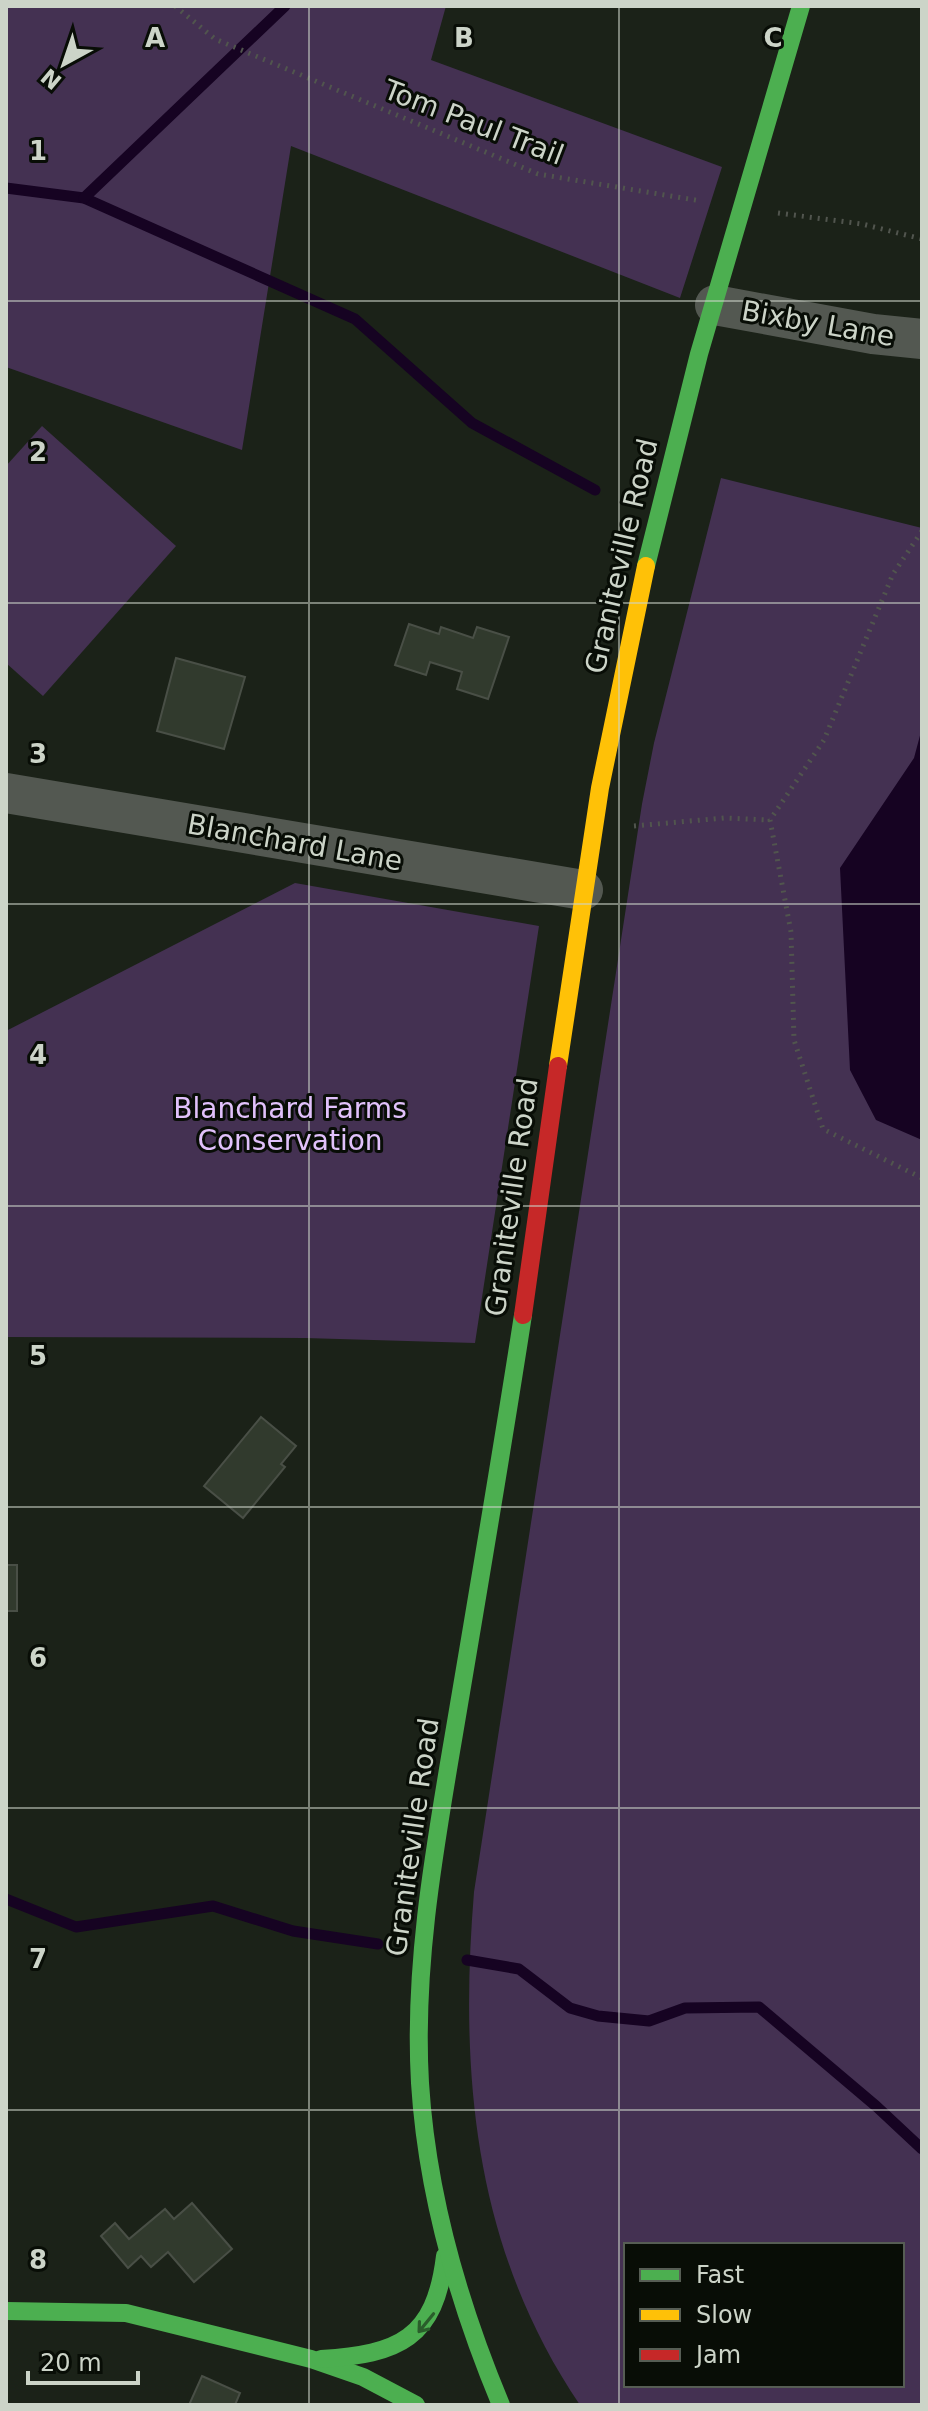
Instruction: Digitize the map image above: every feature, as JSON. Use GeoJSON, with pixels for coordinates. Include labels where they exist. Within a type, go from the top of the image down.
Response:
{"type":"FeatureCollection","features":[{"type":"Feature","properties":{"kind":"main road","name":"Graniteville Road"},"geometry":{"type":"LineString","coordinates":[[501,2405],[474,2344],[445,2250],[422,2093],[419,2037],[424,1910],[517,1352],[583,890],[615,707],[674,446],[715,305],[739,208],[801,6]]}},
{"type":"Feature","properties":{"kind":"main road"},"geometry":{"type":"LineString","coordinates":[[311,2359],[365,2356],[389,2351],[424,2328],[444,2288],[445,2250]]}},
{"type":"Feature","properties":{"kind":"main road"},"geometry":{"type":"LineString","coordinates":[[6,2311],[126,2313],[311,2359],[363,2377],[416,2405]]}},
{"type":"Feature","properties":{"kind":"street","name":"Bixby Lane"},"geometry":{"type":"LineString","coordinates":[[715,305],[873,334],[922,339]]}},
{"type":"Feature","properties":{"kind":"street","name":"Blanchard Lane"},"geometry":{"type":"LineString","coordinates":[[6,793],[583,890]]}},
{"type":"Feature","properties":{"kind":"path","name":"Tom Paul Trail"},"geometry":{"type":"LineString","coordinates":[[175,6],[215,39],[538,174],[739,208],[862,224],[922,239]]}},
{"type":"Feature","properties":{"kind":"path"},"geometry":{"type":"LineString","coordinates":[[922,531],[893,574],[824,740],[770,820],[791,932],[794,1040],[823,1129],[922,1178]]}},
{"type":"Feature","properties":{"kind":"path"},"geometry":{"type":"LineString","coordinates":[[593,829],[724,818],[770,820]]}},
{"type":"Feature","properties":{"kind":"green space"},"geometry":{"type":"Polygon","coordinates":[[[6,6],[446,6],[431,60],[722,167],[680,298],[291,146],[242,450],[6,367],[6,6]]]}},
{"type":"Feature","properties":{"kind":"green space"},"geometry":{"type":"Polygon","coordinates":[[[42,426],[176,546],[43,696],[6,663],[6,466],[42,426]]]}},
{"type":"Feature","properties":{"kind":"green space"},"geometry":{"type":"Polygon","coordinates":[[[721,478],[922,528],[922,2405],[580,2405],[544,2346],[517,2285],[496,2222],[482,2158],[473,2093],[469,2027],[474,1892],[642,804],[654,743],[721,478]]]}},
{"type":"Feature","properties":{"kind":"green space","name":"Blanchard Farms Conservation"},"geometry":{"type":"Polygon","coordinates":[[[295,883],[539,926],[475,1343],[305,1338],[6,1337],[6,1031],[295,883]]]}},
{"type":"Feature","properties":{"kind":"shaded area"},"geometry":{"type":"Polygon","coordinates":[[[922,728],[922,1140],[876,1120],[850,1070],[840,868],[914,758],[922,728]]]}},
{"type":"Feature","properties":{"kind":"building"},"geometry":{"type":"Polygon","coordinates":[[[409,624],[439,634],[441,627],[473,638],[477,627],[509,637],[488,699],[457,689],[462,672],[430,662],[426,675],[395,665],[409,624]]]}},
{"type":"Feature","properties":{"kind":"building"},"geometry":{"type":"Polygon","coordinates":[[[176,658],[245,677],[224,749],[157,731],[176,658]]]}},
{"type":"Feature","properties":{"kind":"building"},"geometry":{"type":"Polygon","coordinates":[[[261,1417],[296,1446],[281,1464],[285,1467],[243,1518],[204,1486],[261,1417]]]}},
{"type":"Feature","properties":{"kind":"building"},"geometry":{"type":"Polygon","coordinates":[[[6,1565],[17,1565],[17,1611],[6,1611],[6,1565]]]}},
{"type":"Feature","properties":{"kind":"building"},"geometry":{"type":"Polygon","coordinates":[[[192,2203],[232,2249],[194,2282],[168,2252],[151,2267],[141,2256],[128,2268],[101,2236],[115,2223],[129,2239],[165,2209],[174,2219],[192,2203]]]}},
{"type":"Feature","properties":{"kind":"building"},"geometry":{"type":"Polygon","coordinates":[[[202,2376],[240,2393],[235,2405],[189,2405],[202,2376]]]}},
{"type":"Feature","properties":{"kind":"waterway"},"geometry":{"type":"LineString","coordinates":[[84,198],[285,6]]}},
{"type":"Feature","properties":{"kind":"waterway"},"geometry":{"type":"LineString","coordinates":[[6,188],[84,198],[355,319],[472,423],[595,490]]}},
{"type":"Feature","properties":{"kind":"waterway"},"geometry":{"type":"LineString","coordinates":[[6,1899],[76,1927],[213,1906],[293,1931],[378,1944]]}},
{"type":"Feature","properties":{"kind":"waterway"},"geometry":{"type":"LineString","coordinates":[[467,1960],[519,1969],[570,2008],[598,2016],[649,2021],[685,2008],[759,2007],[922,2149]]}},
{"type":"Feature","properties":{"kind":"traffic: fast"},"geometry":{"type":"LineString","coordinates":[[646,566],[699,354],[801,6]]}},
{"type":"Feature","properties":{"kind":"traffic: fast"},"geometry":{"type":"LineString","coordinates":[[501,2405],[458,2287],[437,2207],[424,2125],[419,2038],[423,1947],[434,1857],[523,1315]]}},
{"type":"Feature","properties":{"kind":"traffic: fast"},"geometry":{"type":"LineString","coordinates":[[321,2359],[372,2352],[408,2337],[422,2324],[432,2306],[445,2256]]}},
{"type":"Feature","properties":{"kind":"traffic: fast"},"geometry":{"type":"LineString","coordinates":[[6,2311],[126,2313],[311,2359],[363,2377],[416,2405]]}},
{"type":"Feature","properties":{"kind":"traffic: slow"},"geometry":{"type":"LineString","coordinates":[[558,1066],[600,788],[646,566]]}},
{"type":"Feature","properties":{"kind":"traffic: jam"},"geometry":{"type":"LineString","coordinates":[[523,1315],[558,1066]]}}]}
